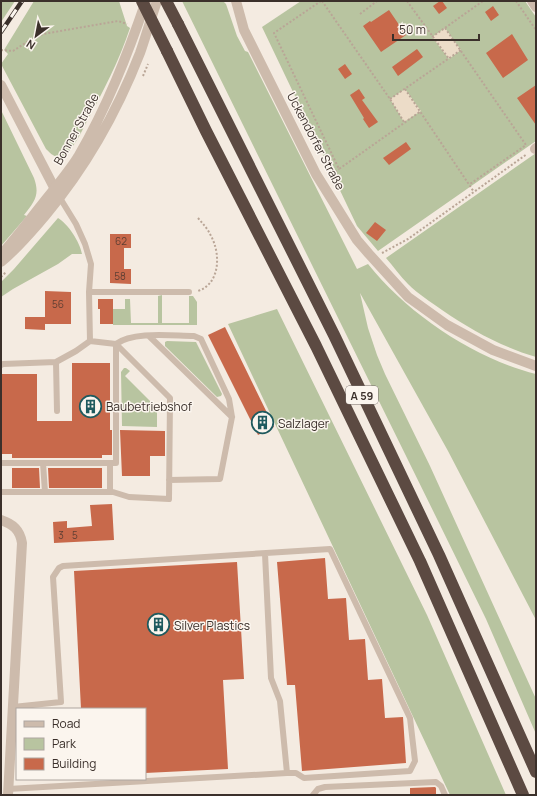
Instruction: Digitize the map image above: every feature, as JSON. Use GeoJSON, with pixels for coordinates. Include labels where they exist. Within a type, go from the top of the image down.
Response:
{"type":"FeatureCollection","features":[{"type":"Feature","properties":{"kind":"highway","name":"A 59"},"geometry":{"type":"LineString","coordinates":[[142,1],[316,346],[420,561],[523,795]]}},
{"type":"Feature","properties":{"kind":"highway","name":"A 59"},"geometry":{"type":"LineString","coordinates":[[166,1],[334,335],[439,555],[536,772]]}},
{"type":"Feature","properties":{"kind":"street","name":"Bonner Straße"},"geometry":{"type":"LineString","coordinates":[[1,255],[57,194],[95,126],[115,84],[146,1]]}},
{"type":"Feature","properties":{"kind":"street","name":"Bonner Straße"},"geometry":{"type":"LineString","coordinates":[[1,262],[15,251],[57,194],[97,144],[120,99],[140,53],[157,1]]}},
{"type":"Feature","properties":{"kind":"street","name":"Uckendorfer Straße"},"geometry":{"type":"LineString","coordinates":[[236,1],[244,30],[316,174],[357,240],[408,297],[447,325],[493,350],[536,366]]}},
{"type":"Feature","properties":{"kind":"street"},"geometry":{"type":"LineString","coordinates":[[532,1],[536,7]]}},
{"type":"Feature","properties":{"kind":"street"},"geometry":{"type":"LineString","coordinates":[[1,85],[57,194]]}},
{"type":"Feature","properties":{"kind":"street"},"geometry":{"type":"LineString","coordinates":[[1,520],[14,526],[18,530],[21,535],[22,543],[8,792]]}},
{"type":"Feature","properties":{"kind":"lane"},"geometry":{"type":"LineString","coordinates":[[57,194],[76,224],[85,244],[91,264],[89,292],[90,341]]}},
{"type":"Feature","properties":{"kind":"lane"},"geometry":{"type":"LineString","coordinates":[[89,292],[189,292]]}},
{"type":"Feature","properties":{"kind":"lane"},"geometry":{"type":"LineString","coordinates":[[116,344],[123,339],[149,336],[194,336],[201,339],[229,399],[232,417],[220,479],[169,480]]}},
{"type":"Feature","properties":{"kind":"lane"},"geometry":{"type":"LineString","coordinates":[[149,336],[232,417]]}},
{"type":"Feature","properties":{"kind":"lane"},"geometry":{"type":"LineString","coordinates":[[1,365],[56,362],[90,341],[116,344],[170,398],[169,499],[129,497],[110,492],[1,492]]}},
{"type":"Feature","properties":{"kind":"lane"},"geometry":{"type":"LineString","coordinates":[[1,463],[116,463],[116,344]]}},
{"type":"Feature","properties":{"kind":"lane"},"geometry":{"type":"LineString","coordinates":[[56,362],[57,411]]}},
{"type":"Feature","properties":{"kind":"lane"},"geometry":{"type":"LineString","coordinates":[[43,463],[45,492]]}},
{"type":"Feature","properties":{"kind":"lane"},"geometry":{"type":"LineString","coordinates":[[110,463],[110,492]]}},
{"type":"Feature","properties":{"kind":"lane"},"geometry":{"type":"LineString","coordinates":[[8,792],[34,787],[287,773],[296,773],[304,778],[410,771],[415,761],[410,718],[330,549],[63,566],[59,568],[53,577],[61,702],[13,707]]}},
{"type":"Feature","properties":{"kind":"lane"},"geometry":{"type":"LineString","coordinates":[[265,554],[271,678],[280,701],[287,773]]}},
{"type":"Feature","properties":{"kind":"lane"},"geometry":{"type":"LineString","coordinates":[[313,795],[318,789],[325,787],[436,782],[441,786],[445,795]]}},
{"type":"Feature","properties":{"kind":"lane"},"geometry":{"type":"LineString","coordinates":[[33,795],[34,787]]}},
{"type":"Feature","properties":{"kind":"path"},"geometry":{"type":"LineString","coordinates":[[404,122],[390,99],[322,1],[274,33],[339,169],[420,111]]}},
{"type":"Feature","properties":{"kind":"path"},"geometry":{"type":"LineString","coordinates":[[360,14],[377,1]]}},
{"type":"Feature","properties":{"kind":"path"},"geometry":{"type":"LineString","coordinates":[[407,1],[449,59]]}},
{"type":"Feature","properties":{"kind":"path"},"geometry":{"type":"LineString","coordinates":[[432,37],[483,1]]}},
{"type":"Feature","properties":{"kind":"path"},"geometry":{"type":"LineString","coordinates":[[516,1],[536,30]]}},
{"type":"Feature","properties":{"kind":"path"},"geometry":{"type":"LineString","coordinates":[[1,50],[13,51],[43,34],[118,22],[132,25],[136,30]]}},
{"type":"Feature","properties":{"kind":"path"},"geometry":{"type":"LineString","coordinates":[[445,28],[526,145],[470,184]]}},
{"type":"Feature","properties":{"kind":"path"},"geometry":{"type":"LineString","coordinates":[[390,99],[461,50]]}},
{"type":"Feature","properties":{"kind":"path"},"geometry":{"type":"LineString","coordinates":[[405,89],[474,192]]}},
{"type":"Feature","properties":{"kind":"path"},"geometry":{"type":"LineString","coordinates":[[373,258],[408,239],[536,148]]}},
{"type":"Feature","properties":{"kind":"path"},"geometry":{"type":"LineString","coordinates":[[189,292],[197,291],[207,286],[217,270],[217,260],[212,237],[198,218]]}},
{"type":"Feature","properties":{"kind":"green space"},"geometry":{"type":"Polygon","coordinates":[[[1,1],[15,1],[1,22],[1,1]]]}},
{"type":"Feature","properties":{"kind":"green space"},"geometry":{"type":"Polygon","coordinates":[[[34,1],[119,1],[127,26],[130,28],[116,64],[104,88],[76,141],[64,157],[54,156],[46,149],[1,64],[8,54],[4,50],[34,1]]]}},
{"type":"Feature","properties":{"kind":"green space"},"geometry":{"type":"Polygon","coordinates":[[[182,1],[223,1],[226,4],[237,36],[245,51],[248,52],[357,269],[368,264],[402,300],[443,332],[489,357],[512,367],[536,374],[536,620],[448,451],[360,293],[368,328],[385,374],[430,466],[536,699],[536,734],[486,619],[182,1]]]}},
{"type":"Feature","properties":{"kind":"green space"},"geometry":{"type":"Polygon","coordinates":[[[301,1],[525,1],[536,17],[536,141],[378,251],[357,226],[262,27],[301,1]]]}},
{"type":"Feature","properties":{"kind":"green space"},"geometry":{"type":"Polygon","coordinates":[[[1,110],[34,178],[37,189],[34,202],[24,215],[27,216],[1,246],[1,110]]]}},
{"type":"Feature","properties":{"kind":"green space"},"geometry":{"type":"Polygon","coordinates":[[[536,153],[536,357],[499,343],[453,317],[412,288],[386,258],[536,153]]]}},
{"type":"Feature","properties":{"kind":"green space"},"geometry":{"type":"Polygon","coordinates":[[[58,218],[66,224],[73,234],[79,244],[82,254],[72,254],[58,264],[1,297],[1,282],[58,218]]]}},
{"type":"Feature","properties":{"kind":"green space"},"geometry":{"type":"Polygon","coordinates":[[[162,295],[162,323],[189,323],[189,296],[193,296],[197,302],[197,325],[113,325],[113,309],[125,309],[125,299],[130,299],[131,323],[158,323],[158,296],[162,295]]]}},
{"type":"Feature","properties":{"kind":"green space"},"geometry":{"type":"Polygon","coordinates":[[[277,309],[427,615],[506,795],[450,795],[228,324],[277,309]]]}},
{"type":"Feature","properties":{"kind":"green space"},"geometry":{"type":"Polygon","coordinates":[[[165,342],[196,342],[222,394],[221,396],[217,397],[165,346],[165,342]]]}},
{"type":"Feature","properties":{"kind":"green space"},"geometry":{"type":"Polygon","coordinates":[[[124,368],[130,371],[125,376],[157,408],[157,427],[122,426],[121,372],[124,368]]]}},
{"type":"Feature","properties":{"kind":"shaded area"},"geometry":{"type":"Polygon","coordinates":[[[445,28],[461,50],[449,59],[432,37],[445,28]]]}},
{"type":"Feature","properties":{"kind":"shaded area"},"geometry":{"type":"Polygon","coordinates":[[[405,89],[421,111],[404,122],[390,99],[405,89]]]}},
{"type":"Feature","properties":{"kind":"building"},"geometry":{"type":"Polygon","coordinates":[[[442,1],[447,8],[439,14],[433,6],[442,1]]]}},
{"type":"Feature","properties":{"kind":"building"},"geometry":{"type":"Polygon","coordinates":[[[493,6],[499,15],[491,21],[485,12],[493,6]]]}},
{"type":"Feature","properties":{"kind":"building"},"geometry":{"type":"Polygon","coordinates":[[[389,10],[406,35],[381,52],[363,26],[389,10]]]}},
{"type":"Feature","properties":{"kind":"building"},"geometry":{"type":"Polygon","coordinates":[[[512,34],[528,60],[503,78],[486,53],[512,34]]]}},
{"type":"Feature","properties":{"kind":"building"},"geometry":{"type":"Polygon","coordinates":[[[417,49],[423,57],[398,76],[392,67],[417,49]]]}},
{"type":"Feature","properties":{"kind":"building"},"geometry":{"type":"Polygon","coordinates":[[[345,64],[352,74],[345,79],[338,69],[345,64]]]}},
{"type":"Feature","properties":{"kind":"building"},"geometry":{"type":"Polygon","coordinates":[[[536,85],[536,125],[517,98],[536,85]]]}},
{"type":"Feature","properties":{"kind":"building"},"geometry":{"type":"Polygon","coordinates":[[[359,89],[365,98],[362,100],[378,122],[369,128],[350,95],[359,89]]]}},
{"type":"Feature","properties":{"kind":"building"},"geometry":{"type":"Polygon","coordinates":[[[406,142],[411,149],[389,165],[383,158],[406,142]]]}},
{"type":"Feature","properties":{"kind":"building"},"geometry":{"type":"Polygon","coordinates":[[[375,222],[386,230],[377,241],[366,233],[375,222]]]}},
{"type":"Feature","properties":{"kind":"building"},"geometry":{"type":"Polygon","coordinates":[[[110,234],[131,234],[131,248],[124,248],[124,269],[131,269],[131,284],[110,283],[110,234]]]}},
{"type":"Feature","properties":{"kind":"building"},"geometry":{"type":"Polygon","coordinates":[[[45,291],[71,292],[71,324],[45,324],[45,291]]]}},
{"type":"Feature","properties":{"kind":"building"},"geometry":{"type":"Polygon","coordinates":[[[98,299],[113,299],[113,324],[100,324],[98,299]]]}},
{"type":"Feature","properties":{"kind":"building"},"geometry":{"type":"Polygon","coordinates":[[[25,317],[45,317],[45,330],[25,329],[25,317]]]}},
{"type":"Feature","properties":{"kind":"building"},"geometry":{"type":"Polygon","coordinates":[[[225,327],[274,427],[258,435],[208,335],[225,327]]]}},
{"type":"Feature","properties":{"kind":"building","name":"Baubetriebshof"},"geometry":{"type":"Polygon","coordinates":[[[72,363],[110,363],[110,430],[112,430],[112,455],[102,455],[102,458],[12,458],[12,454],[1,454],[1,374],[37,374],[37,421],[72,421],[72,363]]]}},
{"type":"Feature","properties":{"kind":"building"},"geometry":{"type":"Polygon","coordinates":[[[120,430],[165,431],[165,456],[150,456],[150,476],[122,476],[120,430]]]}},
{"type":"Feature","properties":{"kind":"building"},"geometry":{"type":"Polygon","coordinates":[[[12,468],[39,468],[40,488],[12,488],[12,468]]]}},
{"type":"Feature","properties":{"kind":"building"},"geometry":{"type":"Polygon","coordinates":[[[48,468],[102,468],[102,488],[49,488],[48,468]]]}},
{"type":"Feature","properties":{"kind":"building"},"geometry":{"type":"Polygon","coordinates":[[[112,504],[114,540],[54,543],[53,522],[67,521],[67,528],[92,526],[90,505],[112,504]]]}},
{"type":"Feature","properties":{"kind":"building"},"geometry":{"type":"Polygon","coordinates":[[[325,558],[328,599],[346,598],[349,640],[365,639],[368,680],[382,679],[385,718],[403,717],[406,763],[302,771],[295,685],[287,685],[277,562],[325,558]]]}},
{"type":"Feature","properties":{"kind":"building","name":"Silver Plastics"},"geometry":{"type":"Polygon","coordinates":[[[237,562],[244,679],[223,680],[228,769],[146,773],[146,708],[81,708],[74,571],[237,562]]]}},
{"type":"Feature","properties":{"kind":"building"},"geometry":{"type":"Polygon","coordinates":[[[435,787],[436,795],[410,795],[410,788],[435,787]]]}},
{"type":"Feature","properties":{"kind":"railway"},"geometry":{"type":"LineString","coordinates":[[1,32],[22,1]]}},
{"type":"Feature","properties":{"kind":"place","name":"Baubetriebshof"},"geometry":{"type":"Point","coordinates":[91,406]}},
{"type":"Feature","properties":{"kind":"place","name":"Salzlager"},"geometry":{"type":"Point","coordinates":[262,423]}},
{"type":"Feature","properties":{"kind":"place","name":"Silver Plastics"},"geometry":{"type":"Point","coordinates":[159,625]}}]}
